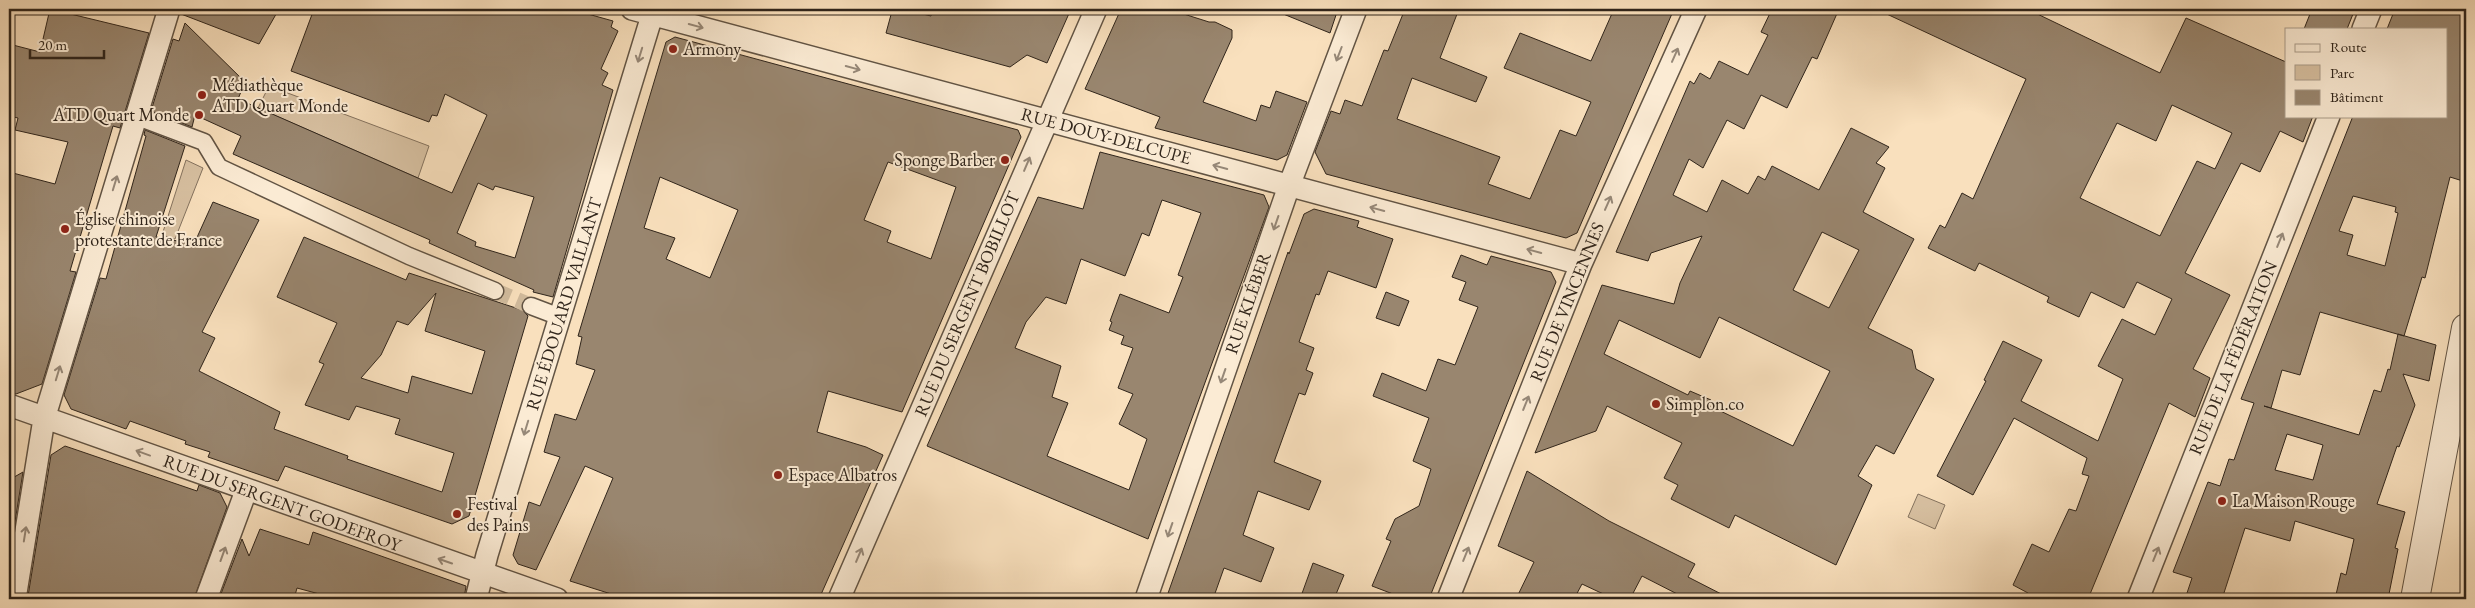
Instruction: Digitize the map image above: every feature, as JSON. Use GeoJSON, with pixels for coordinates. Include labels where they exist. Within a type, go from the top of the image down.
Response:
{"type":"FeatureCollection","features":[{"type":"Feature","properties":{"kind":"street"},"geometry":{"type":"LineString","coordinates":[[15,599],[44,419],[169,9]]}},
{"type":"Feature","properties":{"kind":"street","name":"RUE DOUY-DELCUPE"},"geometry":{"type":"LineString","coordinates":[[632,9],[653,12],[1581,264]]}},
{"type":"Feature","properties":{"kind":"street","name":"RUE DU SERGENT BOBILLOT"},"geometry":{"type":"LineString","coordinates":[[839,599],[1096,9]]}},
{"type":"Feature","properties":{"kind":"street","name":"RUE KLÉBER"},"geometry":{"type":"LineString","coordinates":[[1146,599],[1289,186],[1356,9]]}},
{"type":"Feature","properties":{"kind":"street","name":"RUE DE VINCENNES"},"geometry":{"type":"LineString","coordinates":[[1448,599],[1581,264],[1696,9]]}},
{"type":"Feature","properties":{"kind":"street"},"geometry":{"type":"LineString","coordinates":[[2363,28],[2371,9]]}},
{"type":"Feature","properties":{"kind":"street","name":"RUE ÉDOUARD VAILLANT"},"geometry":{"type":"LineString","coordinates":[[476,599],[653,12]]}},
{"type":"Feature","properties":{"kind":"street"},"geometry":{"type":"LineString","coordinates":[[135,116],[204,142],[219,167],[409,256],[495,291]]}},
{"type":"Feature","properties":{"kind":"street","name":"RUE DE LA FÉDÉRATION"},"geometry":{"type":"LineString","coordinates":[[2138,599],[2328,118]]}},
{"type":"Feature","properties":{"kind":"street"},"geometry":{"type":"LineString","coordinates":[[531,306],[560,317]]}},
{"type":"Feature","properties":{"kind":"street"},"geometry":{"type":"LineString","coordinates":[[2415,599],[2466,328]]}},
{"type":"Feature","properties":{"kind":"street","name":"RUE DU SERGENT GODEFROY"},"geometry":{"type":"LineString","coordinates":[[9,405],[246,491],[557,599]]}},
{"type":"Feature","properties":{"kind":"street"},"geometry":{"type":"LineString","coordinates":[[206,599],[246,491]]}},
{"type":"Feature","properties":{"kind":"green space"},"geometry":{"type":"Polygon","coordinates":[[[269,86],[429,146],[418,178],[258,108],[269,86]]]}},
{"type":"Feature","properties":{"kind":"green space"},"geometry":{"type":"Polygon","coordinates":[[[186,160],[203,168],[175,239],[162,235],[186,160]]]}},
{"type":"Feature","properties":{"kind":"green space"},"geometry":{"type":"Polygon","coordinates":[[[1918,494],[1945,505],[1935,529],[1908,517],[1918,494]]]}},
{"type":"Feature","properties":{"kind":"building"},"geometry":{"type":"Polygon","coordinates":[[[50,9],[149,33],[120,128],[113,126],[70,271],[76,272],[42,384],[16,394],[9,393],[9,172],[55,184],[68,142],[15,130],[18,118],[9,116],[9,44],[40,52],[50,9]]]}},
{"type":"Feature","properties":{"kind":"building"},"geometry":{"type":"Polygon","coordinates":[[[181,9],[279,9],[259,44],[181,14],[181,9]]]}},
{"type":"Feature","properties":{"kind":"building"},"geometry":{"type":"Polygon","coordinates":[[[314,9],[570,9],[613,21],[611,27],[618,31],[601,69],[608,73],[602,85],[613,90],[553,297],[533,292],[534,290],[429,243],[430,240],[233,154],[241,136],[195,115],[192,127],[151,111],[173,39],[179,41],[185,23],[245,82],[238,99],[452,193],[487,115],[445,94],[437,116],[432,115],[429,122],[291,71],[314,9]],[[478,183],[457,233],[476,242],[475,246],[515,258],[534,197],[495,186],[493,190],[478,183]]]}},
{"type":"Feature","properties":{"kind":"building"},"geometry":{"type":"Polygon","coordinates":[[[903,9],[931,16],[932,9],[1071,9],[1047,63],[1027,55],[1010,67],[886,33],[892,11],[902,13],[903,9]]]}},
{"type":"Feature","properties":{"kind":"building"},"geometry":{"type":"Polygon","coordinates":[[[1121,9],[1168,9],[1209,22],[1215,22],[1232,30],[1232,38],[1203,102],[1256,121],[1261,105],[1270,108],[1276,91],[1307,102],[1287,155],[1277,160],[1155,128],[1160,117],[1085,89],[1121,9]]]}},
{"type":"Feature","properties":{"kind":"building"},"geometry":{"type":"Polygon","coordinates":[[[1271,9],[1338,9],[1330,33],[1271,9]]]}},
{"type":"Feature","properties":{"kind":"building"},"geometry":{"type":"Polygon","coordinates":[[[1405,9],[1459,9],[1440,58],[1487,77],[1476,102],[1412,78],[1397,119],[1500,157],[1488,184],[1530,199],[1560,130],[1576,136],[1591,102],[1504,68],[1520,33],[1591,61],[1614,9],[1674,9],[1577,233],[1566,238],[1326,174],[1315,152],[1331,111],[1340,114],[1345,100],[1362,106],[1384,50],[1388,51],[1405,9]]]}},
{"type":"Feature","properties":{"kind":"building"},"geometry":{"type":"Polygon","coordinates":[[[1772,9],[1839,9],[1817,59],[1812,57],[1787,108],[1761,95],[1744,129],[1727,120],[1703,168],[1689,159],[1673,195],[1707,212],[1722,180],[1748,194],[1758,176],[1765,180],[1772,166],[1819,190],[1851,128],[1889,147],[1876,163],[1885,168],[1863,212],[1914,239],[1868,328],[1912,350],[1916,369],[1934,379],[1894,454],[1876,445],[1858,476],[1872,485],[1836,565],[1735,515],[1729,528],[1671,499],[1678,485],[1664,478],[1682,443],[1607,406],[1596,431],[1535,453],[1602,285],[1674,304],[1680,283],[1702,236],[1651,253],[1648,261],[1616,252],[1690,81],[1694,84],[1700,73],[1710,79],[1719,61],[1748,75],[1768,35],[1761,32],[1772,9]],[[1822,232],[1793,290],[1829,308],[1859,250],[1822,232]],[[1719,317],[1700,358],[1619,320],[1604,354],[1688,395],[1690,391],[1711,400],[1708,405],[1793,446],[1830,371],[1719,317]]]}},
{"type":"Feature","properties":{"kind":"building"},"geometry":{"type":"Polygon","coordinates":[[[1876,9],[2027,9],[2160,73],[2186,18],[2285,62],[2285,118],[2312,118],[2303,142],[2280,131],[2260,172],[2241,163],[2185,273],[2230,295],[2193,369],[2210,378],[2195,417],[2169,403],[2088,599],[2025,599],[2028,593],[2013,585],[2032,544],[2049,552],[2069,509],[2076,511],[2089,476],[2082,474],[2087,458],[2014,418],[1973,495],[1937,476],[1986,381],[1984,380],[2003,341],[2042,360],[2021,401],[2098,441],[2123,379],[2098,366],[2122,319],[2155,335],[2172,299],[2137,282],[2124,308],[2091,292],[2079,317],[2047,302],[2049,297],[1979,263],[1975,271],[1928,248],[1940,225],[1945,228],[1962,193],[1973,199],[2026,79],[1876,9]],[[2172,105],[2156,141],[2117,123],[2080,198],[2160,236],[2197,161],[2215,169],[2232,133],[2172,105]]]}},
{"type":"Feature","properties":{"kind":"building"},"geometry":{"type":"Polygon","coordinates":[[[2312,9],[2355,9],[2347,28],[2304,28],[2312,9]]]}},
{"type":"Feature","properties":{"kind":"building"},"geometry":{"type":"Polygon","coordinates":[[[2395,9],[2466,9],[2466,182],[2450,177],[2425,278],[2422,277],[2404,336],[2436,345],[2429,381],[2403,374],[2415,405],[2399,447],[2397,446],[2377,504],[2405,512],[2395,548],[2398,549],[2388,599],[2335,599],[2341,573],[2346,575],[2354,539],[2295,521],[2290,541],[2245,528],[2222,599],[2185,599],[2192,578],[2173,572],[2208,482],[2220,486],[2229,459],[2234,460],[2254,403],[2241,399],[2352,118],[2448,118],[2448,28],[2387,28],[2395,9]],[[2353,196],[2339,231],[2353,235],[2347,255],[2385,266],[2398,213],[2395,212],[2396,207],[2353,196]],[[2320,312],[2300,375],[2282,370],[2271,408],[2264,406],[2359,435],[2374,390],[2381,392],[2388,369],[2390,370],[2398,334],[2320,312]],[[2287,434],[2275,470],[2313,480],[2323,445],[2287,434]]]}},
{"type":"Feature","properties":{"kind":"building"},"geometry":{"type":"Polygon","coordinates":[[[675,37],[1018,130],[1021,137],[902,412],[828,391],[817,432],[866,447],[883,455],[819,599],[627,599],[570,581],[613,478],[585,466],[536,570],[518,564],[513,555],[529,502],[540,506],[560,457],[544,452],[555,414],[576,420],[595,370],[576,364],[582,337],[578,336],[666,42],[675,37]],[[888,162],[864,220],[891,231],[887,242],[931,259],[956,187],[888,162]],[[660,177],[644,228],[675,238],[666,259],[710,278],[738,210],[660,177]]]}},
{"type":"Feature","properties":{"kind":"building"},"geometry":{"type":"Polygon","coordinates":[[[145,130],[185,146],[156,237],[194,244],[213,202],[259,220],[202,332],[215,338],[199,371],[280,412],[274,429],[348,456],[347,459],[442,492],[454,453],[395,434],[400,419],[356,406],[349,420],[305,405],[324,364],[319,362],[337,323],[277,297],[304,237],[406,280],[409,273],[522,310],[528,316],[469,516],[452,524],[285,466],[278,481],[208,457],[210,452],[185,444],[186,441],[130,421],[126,429],[71,409],[64,395],[100,278],[106,279],[146,136],[144,135],[145,130]],[[436,293],[408,325],[397,321],[381,355],[361,378],[408,393],[412,376],[472,394],[485,351],[425,331],[436,293]]]}},
{"type":"Feature","properties":{"kind":"building"},"geometry":{"type":"Polygon","coordinates":[[[1100,152],[1264,195],[1269,207],[1148,539],[927,446],[1038,197],[1083,209],[1100,152]],[[1162,200],[1149,236],[1142,233],[1125,276],[1081,259],[1066,304],[1046,297],[1026,322],[1015,348],[1061,366],[1052,397],[1068,403],[1047,456],[1129,490],[1147,439],[1119,424],[1133,394],[1118,388],[1133,348],[1121,344],[1124,336],[1109,330],[1112,322],[1110,321],[1120,294],[1169,313],[1183,277],[1178,275],[1201,213],[1162,200]]]}},
{"type":"Feature","properties":{"kind":"building"},"geometry":{"type":"Polygon","coordinates":[[[1314,209],[1359,221],[1357,227],[1393,239],[1376,288],[1328,271],[1319,295],[1316,294],[1299,342],[1314,348],[1306,370],[1313,373],[1305,395],[1299,393],[1274,462],[1321,481],[1309,510],[1258,491],[1243,535],[1274,548],[1261,582],[1224,568],[1213,599],[1166,599],[1288,252],[1289,254],[1304,214],[1314,209]]]}},
{"type":"Feature","properties":{"kind":"building"},"geometry":{"type":"Polygon","coordinates":[[[1461,255],[1487,265],[1491,256],[1551,272],[1556,282],[1429,599],[1406,599],[1372,586],[1391,541],[1386,539],[1395,519],[1419,506],[1431,469],[1413,461],[1429,418],[1373,396],[1382,373],[1426,391],[1438,359],[1455,365],[1478,307],[1459,300],[1466,282],[1452,277],[1461,255]]]}},
{"type":"Feature","properties":{"kind":"building"},"geometry":{"type":"Polygon","coordinates":[[[1386,292],[1409,301],[1399,326],[1376,318],[1386,292]]]}},
{"type":"Feature","properties":{"kind":"building"},"geometry":{"type":"Polygon","coordinates":[[[65,446],[197,491],[199,485],[220,493],[227,507],[194,599],[33,599],[34,597],[28,596],[51,455],[65,446]]]}},
{"type":"Feature","properties":{"kind":"building"},"geometry":{"type":"Polygon","coordinates":[[[1527,471],[1609,521],[1695,564],[1688,577],[1731,599],[1687,599],[1642,576],[1630,599],[1614,599],[1582,584],[1574,599],[1516,599],[1534,562],[1498,546],[1527,471]]]}},
{"type":"Feature","properties":{"kind":"building"},"geometry":{"type":"Polygon","coordinates":[[[23,472],[9,559],[9,480],[23,472]]]}},
{"type":"Feature","properties":{"kind":"building"},"geometry":{"type":"Polygon","coordinates":[[[260,529],[309,545],[313,532],[466,586],[464,599],[338,599],[297,588],[294,599],[219,599],[242,539],[249,556],[260,529]]]}},
{"type":"Feature","properties":{"kind":"building"},"geometry":{"type":"Polygon","coordinates":[[[1313,563],[1344,575],[1334,599],[1300,599],[1313,563]]]}},
{"type":"Feature","properties":{"kind":"tunnel"},"geometry":{"type":"LineString","coordinates":[[495,291],[531,306]]}},
{"type":"Feature","properties":{"kind":"place","name":"Armony"},"geometry":{"type":"Point","coordinates":[673,49]}},
{"type":"Feature","properties":{"kind":"place","name":"Médiathèque ATD Quart Monde"},"geometry":{"type":"Point","coordinates":[202,95]}},
{"type":"Feature","properties":{"kind":"place","name":"ATD Quart Monde"},"geometry":{"type":"Point","coordinates":[199,115]}},
{"type":"Feature","properties":{"kind":"place","name":"Sponge Barber"},"geometry":{"type":"Point","coordinates":[1005,160]}},
{"type":"Feature","properties":{"kind":"place","name":"Église chinoise protestante de France"},"geometry":{"type":"Point","coordinates":[65,229]}},
{"type":"Feature","properties":{"kind":"place","name":"Simplon.co"},"geometry":{"type":"Point","coordinates":[1656,404]}},
{"type":"Feature","properties":{"kind":"place","name":"Espace Albatros"},"geometry":{"type":"Point","coordinates":[778,475]}},
{"type":"Feature","properties":{"kind":"place","name":"La Maison Rouge"},"geometry":{"type":"Point","coordinates":[2222,501]}},
{"type":"Feature","properties":{"kind":"place","name":"Festival des Pains"},"geometry":{"type":"Point","coordinates":[457,514]}}]}
